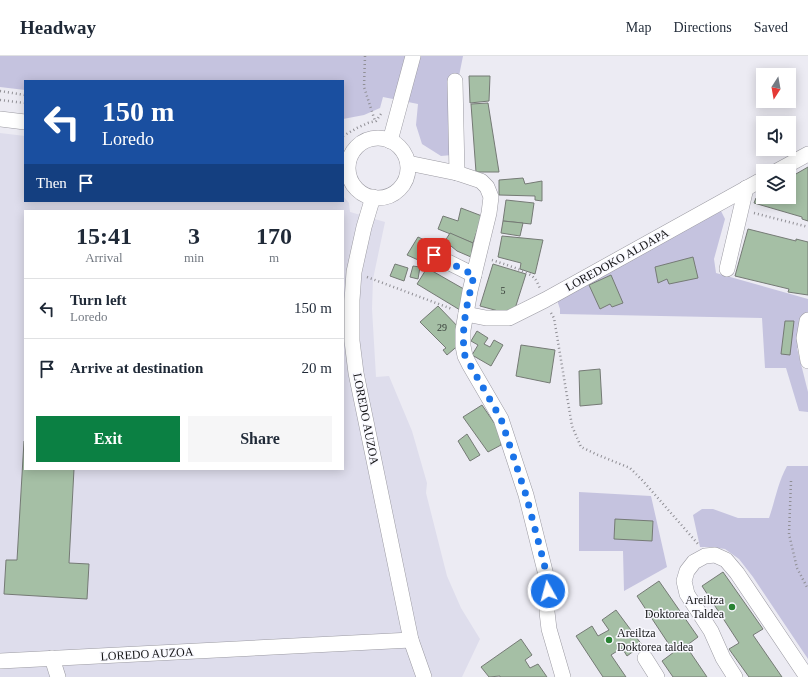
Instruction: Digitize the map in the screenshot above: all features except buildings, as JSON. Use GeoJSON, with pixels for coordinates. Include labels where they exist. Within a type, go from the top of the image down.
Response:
{"type":"FeatureCollection","features":[{"type":"Feature","properties":{"kind":"street"},"geometry":{"type":"LineString","coordinates":[[390,140],[413,56]]}},
{"type":"Feature","properties":{"kind":"street"},"geometry":{"type":"LineString","coordinates":[[455,81],[457,173]]}},
{"type":"Feature","properties":{"kind":"street"},"geometry":{"type":"LineString","coordinates":[[0,118],[24,122]]}},
{"type":"Feature","properties":{"kind":"street"},"geometry":{"type":"LineString","coordinates":[[381,138],[390,140],[397,144],[406,156],[408,163],[408,172],[405,182],[392,195],[383,198],[373,197],[360,192],[354,186],[346,165],[355,148],[363,142],[381,138]]}},
{"type":"Feature","properties":{"kind":"street"},"geometry":{"type":"LineString","coordinates":[[790,164],[808,154]]}},
{"type":"Feature","properties":{"kind":"street"},"geometry":{"type":"LineString","coordinates":[[408,163],[457,173],[481,181],[487,187],[491,197],[489,214],[478,256],[466,314],[463,330],[463,346],[465,356],[501,419],[526,495],[548,583],[548,629],[563,677]]}},
{"type":"Feature","properties":{"kind":"street","name":"LOREDOKO ALDAPA"},"geometry":{"type":"LineString","coordinates":[[466,314],[486,318],[509,318],[545,300],[756,183]]}},
{"type":"Feature","properties":{"kind":"street"},"geometry":{"type":"LineString","coordinates":[[727,269],[746,188]]}},
{"type":"Feature","properties":{"kind":"street","name":"LOREDO AUZOA"},"geometry":{"type":"LineString","coordinates":[[373,197],[364,227],[354,272],[352,341],[356,373],[410,640],[424,677]]}},
{"type":"Feature","properties":{"kind":"street"},"geometry":{"type":"LineString","coordinates":[[434,255],[474,275]]}},
{"type":"Feature","properties":{"kind":"street"},"geometry":{"type":"LineString","coordinates":[[808,320],[804,338],[808,361]]}},
{"type":"Feature","properties":{"kind":"street"},"geometry":{"type":"LineString","coordinates":[[735,677],[723,658],[711,631],[687,594],[684,581],[687,571],[694,562],[704,556],[716,555],[726,560],[737,573],[808,677]]}},
{"type":"Feature","properties":{"kind":"street","name":"LOREDO AUZOA"},"geometry":{"type":"LineString","coordinates":[[0,661],[410,640]]}},
{"type":"Feature","properties":{"kind":"street"},"geometry":{"type":"LineString","coordinates":[[52,658],[58,677]]}},
{"type":"Feature","properties":{"kind":"street"},"geometry":{"type":"LineString","coordinates":[[645,658],[658,677]]}},
{"type":"Feature","properties":{"kind":"path"},"geometry":{"type":"LineString","coordinates":[[365,56],[364,88],[376,121]]}},
{"type":"Feature","properties":{"kind":"path"},"geometry":{"type":"LineString","coordinates":[[0,91],[24,95]]}},
{"type":"Feature","properties":{"kind":"path"},"geometry":{"type":"LineString","coordinates":[[0,100],[24,103]]}},
{"type":"Feature","properties":{"kind":"path"},"geometry":{"type":"LineString","coordinates":[[344,135],[368,123],[376,121],[383,111]]}},
{"type":"Feature","properties":{"kind":"path"},"geometry":{"type":"LineString","coordinates":[[749,212],[808,227]]}},
{"type":"Feature","properties":{"kind":"path"},"geometry":{"type":"LineString","coordinates":[[478,256],[511,266],[536,279],[554,318],[572,426],[581,447],[630,468],[700,547]]}},
{"type":"Feature","properties":{"kind":"path"},"geometry":{"type":"LineString","coordinates":[[354,272],[466,314]]}},
{"type":"Feature","properties":{"kind":"path"},"geometry":{"type":"LineString","coordinates":[[791,482],[789,534],[797,568],[808,589]]}},
{"type":"Feature","properties":{"kind":"shaded area"},"geometry":{"type":"Polygon","coordinates":[[[0,56],[463,56],[459,76],[452,155],[441,156],[422,144],[416,125],[418,104],[383,97],[380,108],[364,115],[344,119],[344,80],[24,80],[24,90],[0,87],[0,56]]]}},
{"type":"Feature","properties":{"kind":"shaded area"},"geometry":{"type":"Polygon","coordinates":[[[0,133],[24,136],[24,202],[344,202],[344,197],[349,203],[350,212],[385,222],[373,279],[372,309],[376,377],[389,376],[412,431],[427,483],[426,493],[447,576],[461,608],[480,639],[462,677],[0,677],[0,133]]]}},
{"type":"Feature","properties":{"kind":"shaded area"},"geometry":{"type":"Polygon","coordinates":[[[721,211],[725,219],[714,259],[716,273],[808,299],[808,344],[797,348],[808,392],[808,412],[799,411],[786,368],[765,368],[762,318],[560,314],[557,300],[721,211]]]}},
{"type":"Feature","properties":{"kind":"shaded area"},"geometry":{"type":"Polygon","coordinates":[[[787,466],[808,466],[808,659],[753,577],[739,559],[725,549],[700,547],[693,515],[702,509],[713,509],[738,518],[769,518],[779,485],[787,466]]]}},
{"type":"Feature","properties":{"kind":"shaded area"},"geometry":{"type":"Polygon","coordinates":[[[579,492],[651,496],[667,567],[624,591],[623,551],[579,551],[579,492]]]}},
{"type":"Feature","properties":{"kind":"place","name":"Areiltza Doktorea Taldea"},"geometry":{"type":"Point","coordinates":[732,607]}},
{"type":"Feature","properties":{"kind":"place","name":"Areiltza Doktorea taldea"},"geometry":{"type":"Point","coordinates":[609,640]}},
{"type":"Feature","properties":{"kind":"route"},"geometry":{"type":"LineString","coordinates":[[434,255],[474,275],[463,330],[463,346],[465,356],[501,419],[526,495],[544,563],[548,591]]}}]}
